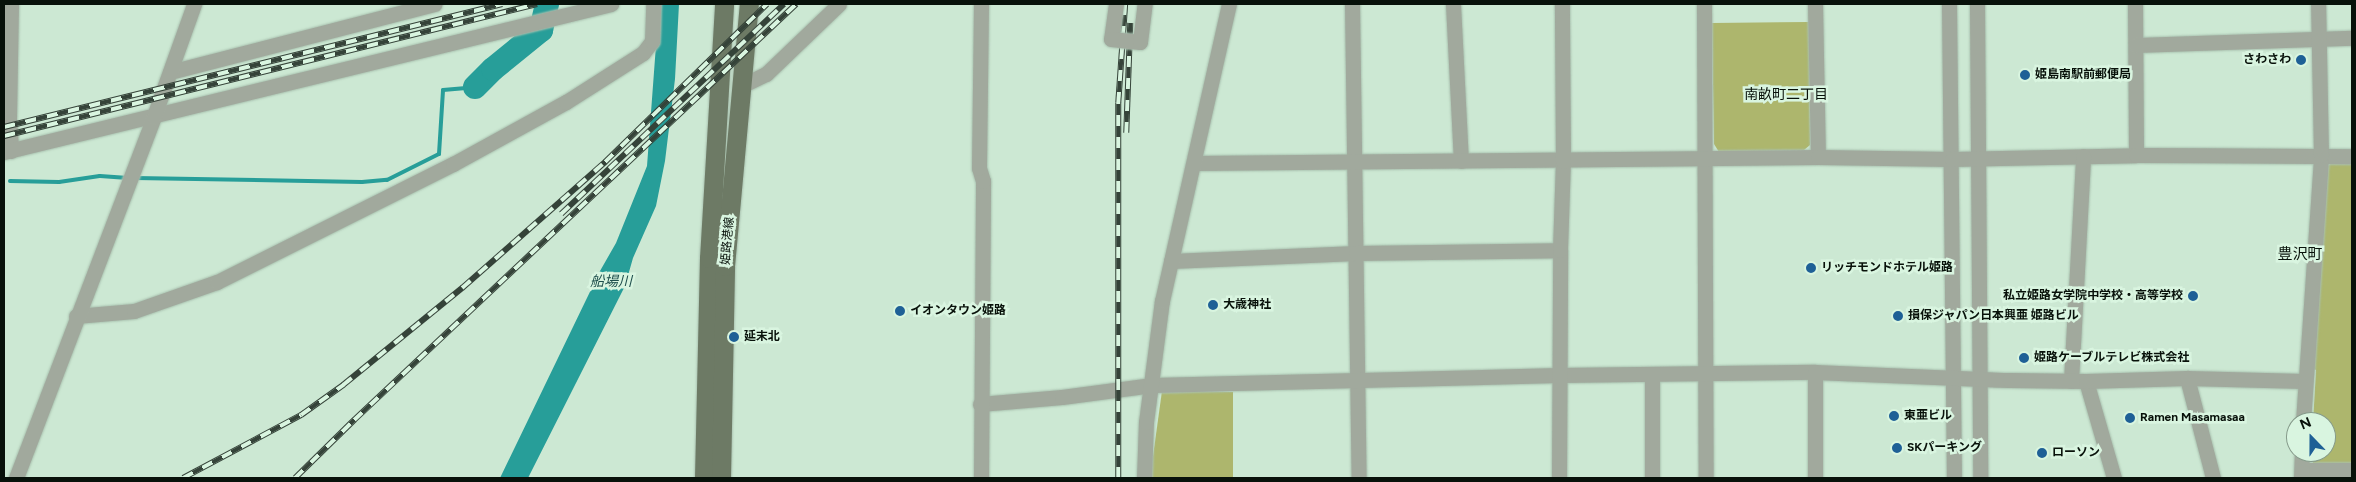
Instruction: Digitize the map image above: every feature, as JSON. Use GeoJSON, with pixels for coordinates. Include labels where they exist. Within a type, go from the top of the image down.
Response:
{"type":"FeatureCollection","features":[{"type":"Feature","properties":{"kind":"main road","name":"姫路港線"},"geometry":{"type":"LineString","coordinates":[[704,478],[709,258],[724,4]]}},
{"type":"Feature","properties":{"kind":"main road","name":"姫路港線"},"geometry":{"type":"LineString","coordinates":[[721,478],[725,266],[749,4]]}},
{"type":"Feature","properties":{"kind":"street"},"geometry":{"type":"LineString","coordinates":[[11,4],[8,152],[611,4]]}},
{"type":"Feature","properties":{"kind":"street"},"geometry":{"type":"LineString","coordinates":[[16,478],[76,316],[154,116],[194,4]]}},
{"type":"Feature","properties":{"kind":"street"},"geometry":{"type":"LineString","coordinates":[[170,72],[434,4]]}},
{"type":"Feature","properties":{"kind":"street"},"geometry":{"type":"LineString","coordinates":[[76,316],[134,311],[217,282],[453,164],[566,102],[643,54],[652,41],[653,4]]}},
{"type":"Feature","properties":{"kind":"street"},"geometry":{"type":"LineString","coordinates":[[742,86],[766,74],[839,4]]}},
{"type":"Feature","properties":{"kind":"street"},"geometry":{"type":"LineString","coordinates":[[981,4],[979,168],[983,181],[981,478]]}},
{"type":"Feature","properties":{"kind":"street"},"geometry":{"type":"LineString","coordinates":[[1116,4],[1112,39],[1140,42],[1145,4]]}},
{"type":"Feature","properties":{"kind":"street"},"geometry":{"type":"LineString","coordinates":[[1144,478],[1146,422],[1162,301],[1229,4]]}},
{"type":"Feature","properties":{"kind":"street"},"geometry":{"type":"LineString","coordinates":[[1352,4],[1356,161],[1359,478]]}},
{"type":"Feature","properties":{"kind":"street"},"geometry":{"type":"LineString","coordinates":[[1453,4],[1461,161]]}},
{"type":"Feature","properties":{"kind":"street"},"geometry":{"type":"LineString","coordinates":[[1559,478],[1560,250],[1563,161],[1562,4]]}},
{"type":"Feature","properties":{"kind":"street"},"geometry":{"type":"LineString","coordinates":[[1704,4],[1706,478]]}},
{"type":"Feature","properties":{"kind":"street"},"geometry":{"type":"LineString","coordinates":[[1815,4],[1818,157]]}},
{"type":"Feature","properties":{"kind":"street"},"geometry":{"type":"LineString","coordinates":[[1950,4],[1954,478]]}},
{"type":"Feature","properties":{"kind":"street"},"geometry":{"type":"LineString","coordinates":[[1977,4],[1980,478]]}},
{"type":"Feature","properties":{"kind":"street"},"geometry":{"type":"LineString","coordinates":[[2136,4],[2136,155]]}},
{"type":"Feature","properties":{"kind":"street"},"geometry":{"type":"LineString","coordinates":[[2303,412],[2320,155],[2318,4]]}},
{"type":"Feature","properties":{"kind":"street"},"geometry":{"type":"LineString","coordinates":[[2136,45],[2352,38]]}},
{"type":"Feature","properties":{"kind":"street"},"geometry":{"type":"LineString","coordinates":[[1194,163],[1563,161],[1818,157],[1952,159],[2136,155],[2352,156]]}},
{"type":"Feature","properties":{"kind":"street"},"geometry":{"type":"LineString","coordinates":[[2083,156],[2079,381],[2114,478]]}},
{"type":"Feature","properties":{"kind":"street"},"geometry":{"type":"LineString","coordinates":[[1172,261],[1356,253],[1560,250]]}},
{"type":"Feature","properties":{"kind":"street"},"geometry":{"type":"LineString","coordinates":[[980,404],[1062,398],[1152,385],[1560,375],[1815,372],[2079,381],[2187,378],[2304,380]]}},
{"type":"Feature","properties":{"kind":"street"},"geometry":{"type":"LineString","coordinates":[[1814,478],[1815,372]]}},
{"type":"Feature","properties":{"kind":"street"},"geometry":{"type":"LineString","coordinates":[[1652,374],[1652,478]]}},
{"type":"Feature","properties":{"kind":"street"},"geometry":{"type":"LineString","coordinates":[[2187,378],[2213,478]]}},
{"type":"Feature","properties":{"kind":"street"},"geometry":{"type":"LineString","coordinates":[[2301,474],[2352,470]]}},
{"type":"Feature","properties":{"kind":"green space"},"geometry":{"type":"Polygon","coordinates":[[[1809,22],[1810,145],[1804,150],[1719,152],[1714,144],[1712,23],[1809,22]]]}},
{"type":"Feature","properties":{"kind":"green space"},"geometry":{"type":"Polygon","coordinates":[[[2330,164],[2352,164],[2352,465],[2314,466],[2313,462],[2336,462],[2336,412],[2314,412],[2316,370],[2312,368],[2324,170],[2330,164]]]}},
{"type":"Feature","properties":{"kind":"green space"},"geometry":{"type":"Polygon","coordinates":[[[1162,391],[1233,392],[1233,478],[1150,478],[1162,391]]]}},
{"type":"Feature","properties":{"kind":"water","name":"船場川"},"geometry":{"type":"Polygon","coordinates":[[[656,4],[679,4],[675,79],[665,161],[656,206],[633,258],[625,286],[528,478],[500,478],[600,271],[616,243],[647,166],[656,45],[656,4]]]}},
{"type":"Feature","properties":{"kind":"waterway"},"geometry":{"type":"LineString","coordinates":[[475,87],[493,69],[541,30],[547,4]]}},
{"type":"Feature","properties":{"kind":"waterway"},"geometry":{"type":"LineString","coordinates":[[135,178],[362,182],[387,180],[439,154],[443,90],[475,87]]}},
{"type":"Feature","properties":{"kind":"waterway"},"geometry":{"type":"LineString","coordinates":[[10,181],[59,182],[100,176],[128,178]]}},
{"type":"Feature","properties":{"kind":"railway"},"geometry":{"type":"LineString","coordinates":[[4,127],[502,4]]}},
{"type":"Feature","properties":{"kind":"railway"},"geometry":{"type":"LineString","coordinates":[[4,136],[537,4]]}},
{"type":"Feature","properties":{"kind":"railway"},"geometry":{"type":"LineString","coordinates":[[183,478],[301,415],[343,385],[462,288],[605,162],[767,4]]}},
{"type":"Feature","properties":{"kind":"railway"},"geometry":{"type":"LineString","coordinates":[[561,214],[784,4]]}},
{"type":"Feature","properties":{"kind":"railway"},"geometry":{"type":"LineString","coordinates":[[295,478],[354,420],[796,4]]}},
{"type":"Feature","properties":{"kind":"railway"},"geometry":{"type":"LineString","coordinates":[[1118,478],[1118,103],[1125,4]]}},
{"type":"Feature","properties":{"kind":"railway"},"geometry":{"type":"LineString","coordinates":[[1126,133],[1130,23]]}},
{"type":"Feature","properties":{"kind":"place","name":"さわさわ"},"geometry":{"type":"Point","coordinates":[2301,60]}},
{"type":"Feature","properties":{"kind":"place","name":"姫島南駅前郵便局"},"geometry":{"type":"Point","coordinates":[2025,75]}},
{"type":"Feature","properties":{"kind":"place","name":"リッチモンドホテル姫路"},"geometry":{"type":"Point","coordinates":[1811,268]}},
{"type":"Feature","properties":{"kind":"place","name":"私立姫路女学院中学校・高等学校"},"geometry":{"type":"Point","coordinates":[2193,296]}},
{"type":"Feature","properties":{"kind":"place","name":"大歳神社"},"geometry":{"type":"Point","coordinates":[1213,305]}},
{"type":"Feature","properties":{"kind":"place","name":"イオンタウン姫路"},"geometry":{"type":"Point","coordinates":[900,311]}},
{"type":"Feature","properties":{"kind":"place","name":"損保ジャパン日本興亜 姫路ビル"},"geometry":{"type":"Point","coordinates":[1898,316]}},
{"type":"Feature","properties":{"kind":"place","name":"延末北"},"geometry":{"type":"Point","coordinates":[734,337]}},
{"type":"Feature","properties":{"kind":"place","name":"姫路ケーブルテレビ株式会社"},"geometry":{"type":"Point","coordinates":[2024,358]}},
{"type":"Feature","properties":{"kind":"place","name":"東亜ビル"},"geometry":{"type":"Point","coordinates":[1894,416]}},
{"type":"Feature","properties":{"kind":"place","name":"Ramen Masamasaa"},"geometry":{"type":"Point","coordinates":[2130,418]}},
{"type":"Feature","properties":{"kind":"place","name":"SKパーキング"},"geometry":{"type":"Point","coordinates":[1897,448]}},
{"type":"Feature","properties":{"kind":"place","name":"ローソン"},"geometry":{"type":"Point","coordinates":[2042,453]}},
{"type":"Feature","properties":{"kind":"district","name":"南畝町二丁目"},"geometry":{"type":"Point","coordinates":[1786,95]}},
{"type":"Feature","properties":{"kind":"district","name":"豊沢町"},"geometry":{"type":"Point","coordinates":[2300,255]}}]}
